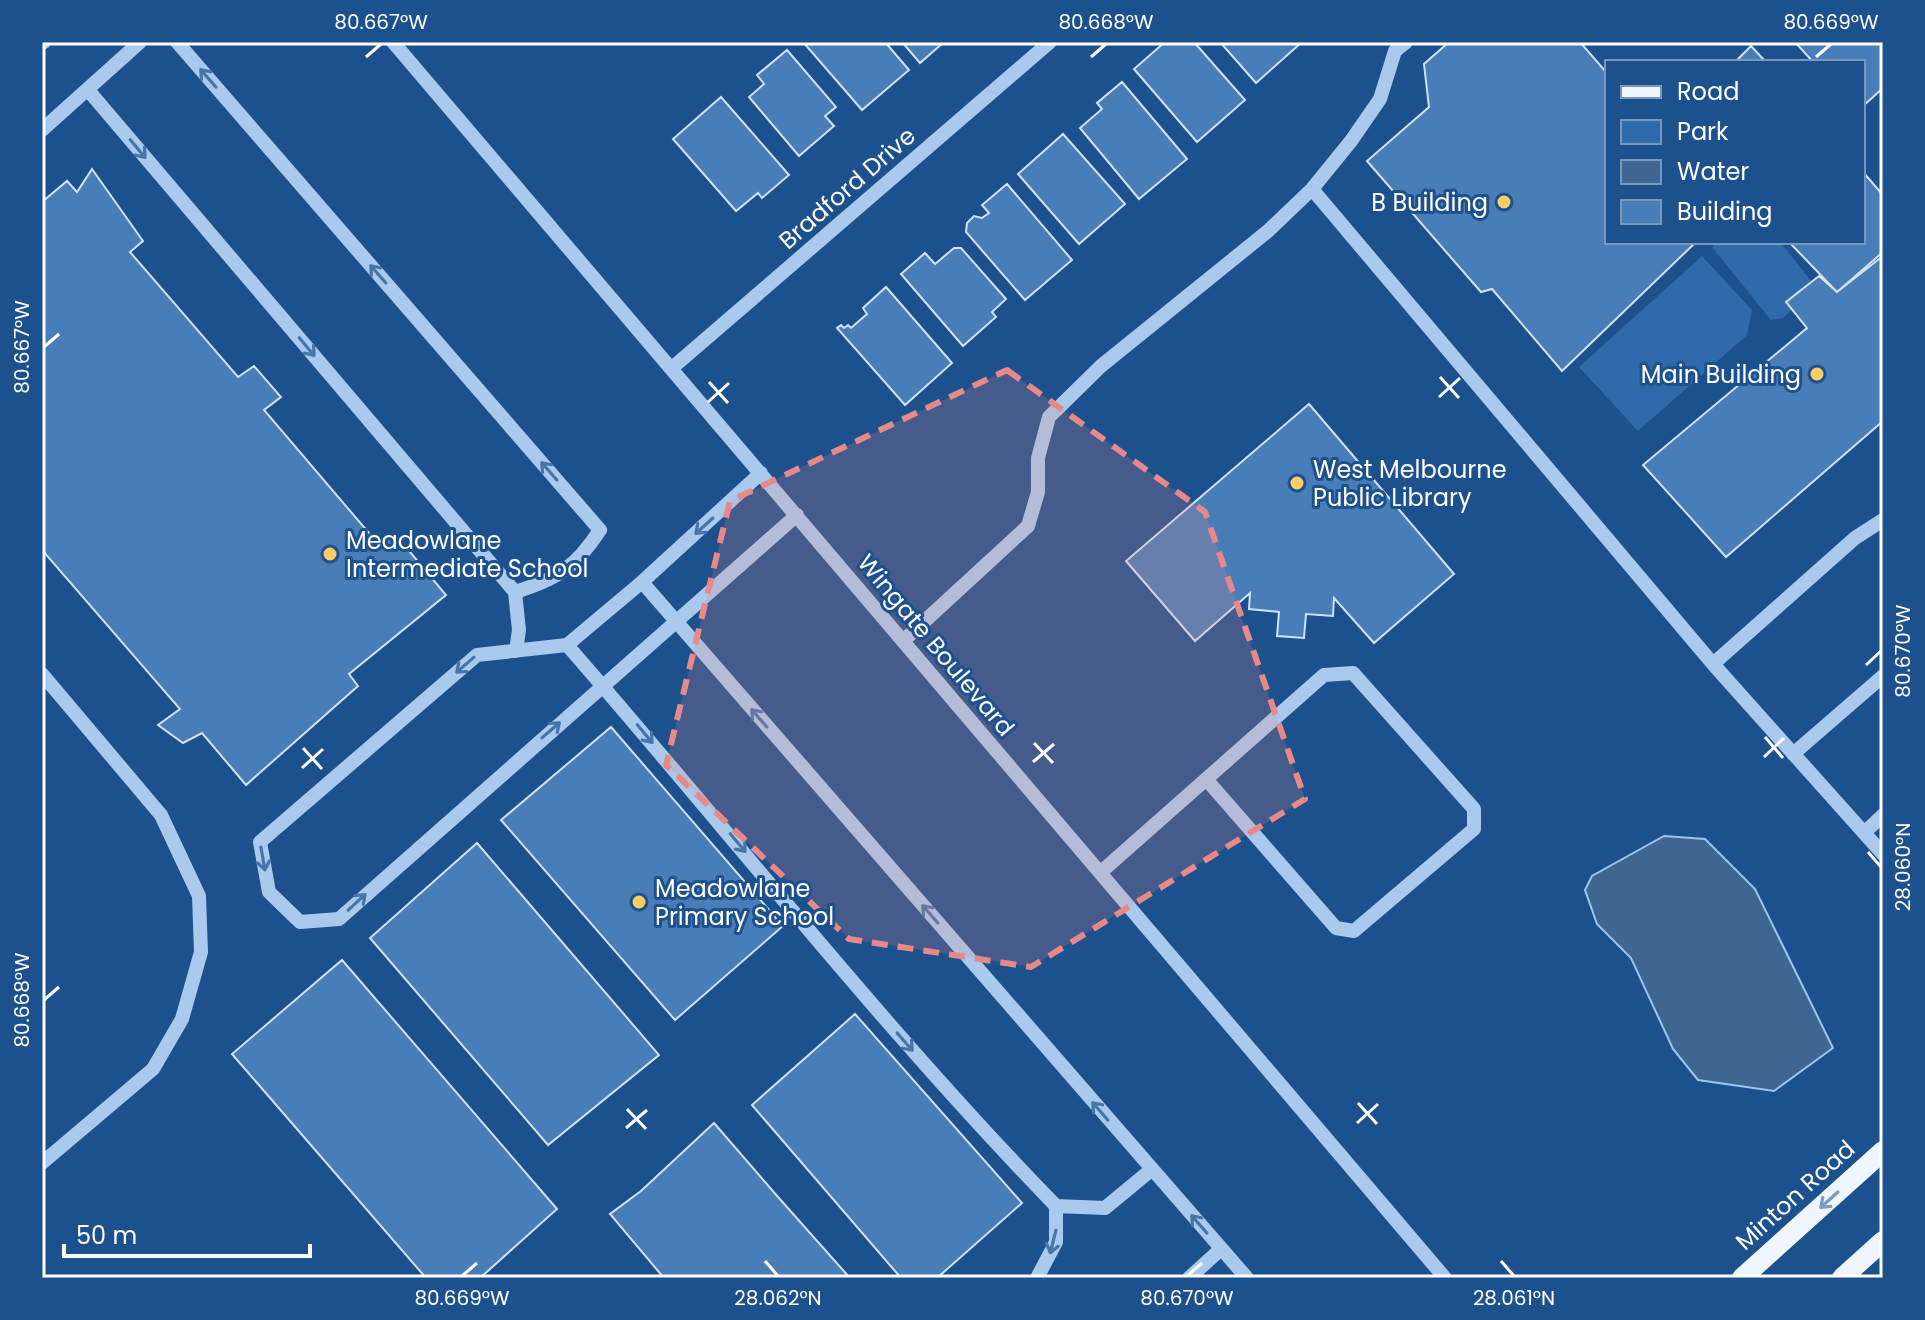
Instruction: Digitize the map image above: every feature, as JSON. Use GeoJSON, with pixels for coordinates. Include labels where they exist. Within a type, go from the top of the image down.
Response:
{"type":"FeatureCollection","features":[{"type":"Feature","properties":{"kind":"main road","name":"Minton Road"},"geometry":{"type":"LineString","coordinates":[[1742,1278],[1883,1151]]}},
{"type":"Feature","properties":{"kind":"main road"},"geometry":{"type":"LineString","coordinates":[[1842,1278],[1883,1241]]}},
{"type":"Feature","properties":{"kind":"street"},"geometry":{"type":"LineString","coordinates":[[42,130],[140,42]]}},
{"type":"Feature","properties":{"kind":"street"},"geometry":{"type":"LineString","coordinates":[[177,42],[600,530],[584,554],[548,582],[515,592]]}},
{"type":"Feature","properties":{"kind":"street","name":"Wingate Boulevard"},"geometry":{"type":"LineString","coordinates":[[393,42],[1445,1278]]}},
{"type":"Feature","properties":{"kind":"street","name":"Bradford Drive"},"geometry":{"type":"LineString","coordinates":[[672,368],[1050,42]]}},
{"type":"Feature","properties":{"kind":"street"},"geometry":{"type":"LineString","coordinates":[[903,641],[1028,526],[1038,492],[1038,458],[1049,417],[1101,366],[1268,231],[1312,189],[1380,99],[1395,51],[1406,42]]}},
{"type":"Feature","properties":{"kind":"street"},"geometry":{"type":"LineString","coordinates":[[88,90],[515,592],[519,630],[516,651]]}},
{"type":"Feature","properties":{"kind":"street"},"geometry":{"type":"LineString","coordinates":[[1312,189],[1713,664],[1883,854]]}},
{"type":"Feature","properties":{"kind":"street"},"geometry":{"type":"LineString","coordinates":[[761,473],[642,582],[567,645],[477,655],[260,842],[269,892],[300,922],[339,919],[797,515]]}},
{"type":"Feature","properties":{"kind":"street"},"geometry":{"type":"LineString","coordinates":[[1713,664],[1855,538],[1883,520]]}},
{"type":"Feature","properties":{"kind":"street"},"geometry":{"type":"LineString","coordinates":[[642,582],[1247,1278]]}},
{"type":"Feature","properties":{"kind":"street"},"geometry":{"type":"LineString","coordinates":[[567,645],[859,990],[982,1130],[1056,1206],[1105,1208],[1151,1170]]}},
{"type":"Feature","properties":{"kind":"street"},"geometry":{"type":"LineString","coordinates":[[1101,872],[1206,779],[1324,675],[1353,673],[1474,809],[1474,829],[1354,931],[1336,928],[1206,779]]}},
{"type":"Feature","properties":{"kind":"street"},"geometry":{"type":"LineString","coordinates":[[42,674],[161,815],[199,896],[201,952],[182,1019],[153,1069],[42,1163]]}},
{"type":"Feature","properties":{"kind":"street"},"geometry":{"type":"LineString","coordinates":[[1793,754],[1883,676]]}},
{"type":"Feature","properties":{"kind":"street"},"geometry":{"type":"LineString","coordinates":[[1864,833],[1883,815]]}},
{"type":"Feature","properties":{"kind":"street"},"geometry":{"type":"LineString","coordinates":[[1037,1278],[1056,1242],[1056,1206]]}},
{"type":"Feature","properties":{"kind":"street"},"geometry":{"type":"LineString","coordinates":[[1189,1278],[1221,1249]]}},
{"type":"Feature","properties":{"kind":"highlighted area"},"geometry":{"type":"Polygon","coordinates":[[[1007,370],[1205,512],[1305,799],[1031,967],[849,939],[666,765],[730,501],[1007,370]]]}},
{"type":"Feature","properties":{"kind":"green space"},"geometry":{"type":"Polygon","coordinates":[[[1716,244],[1782,244],[1812,282],[1786,302],[1792,309],[1783,318],[1771,320],[1712,247],[1716,244]]]}},
{"type":"Feature","properties":{"kind":"green space"},"geometry":{"type":"Polygon","coordinates":[[[1702,256],[1752,310],[1747,335],[1638,431],[1579,367],[1702,256]]]}},
{"type":"Feature","properties":{"kind":"water"},"geometry":{"type":"Polygon","coordinates":[[[1664,836],[1705,839],[1755,889],[1833,1048],[1774,1091],[1698,1080],[1673,1049],[1631,958],[1597,924],[1585,890],[1592,876],[1664,836]]]}},
{"type":"Feature","properties":{"kind":"building"},"geometry":{"type":"Polygon","coordinates":[[[803,42],[885,42],[909,70],[862,110],[803,42]]]}},
{"type":"Feature","properties":{"kind":"building"},"geometry":{"type":"Polygon","coordinates":[[[902,42],[944,42],[920,63],[902,42]]]}},
{"type":"Feature","properties":{"kind":"building"},"geometry":{"type":"Polygon","coordinates":[[[1165,42],[1194,42],[1245,100],[1197,142],[1134,69],[1165,42]]]}},
{"type":"Feature","properties":{"kind":"building"},"geometry":{"type":"Polygon","coordinates":[[[1220,42],[1302,42],[1256,83],[1220,42]]]}},
{"type":"Feature","properties":{"kind":"building","name":"B Building"},"geometry":{"type":"Polygon","coordinates":[[[1449,42],[1580,42],[1605,71],[1605,244],[1694,244],[1562,371],[1492,289],[1481,292],[1367,161],[1429,107],[1424,64],[1449,42]]]}},
{"type":"Feature","properties":{"kind":"building"},"geometry":{"type":"Polygon","coordinates":[[[1795,42],[1883,42],[1883,88],[1865,104],[1865,60],[1811,60],[1795,42]]]}},
{"type":"Feature","properties":{"kind":"building"},"geometry":{"type":"Polygon","coordinates":[[[1751,46],[1764,60],[1737,60],[1751,46]]]}},
{"type":"Feature","properties":{"kind":"building"},"geometry":{"type":"Polygon","coordinates":[[[787,50],[836,107],[825,116],[834,126],[799,156],[749,97],[764,84],[757,75],[787,50]]]}},
{"type":"Feature","properties":{"kind":"building"},"geometry":{"type":"Polygon","coordinates":[[[1122,82],[1187,159],[1139,199],[1080,128],[1102,109],[1097,103],[1122,82]]]}},
{"type":"Feature","properties":{"kind":"building"},"geometry":{"type":"Polygon","coordinates":[[[721,97],[789,175],[762,198],[758,193],[736,211],[673,139],[721,97]]]}},
{"type":"Feature","properties":{"kind":"building"},"geometry":{"type":"Polygon","coordinates":[[[1063,134],[1125,204],[1079,244],[1018,174],[1063,134]]]}},
{"type":"Feature","properties":{"kind":"building"},"geometry":{"type":"Polygon","coordinates":[[[92,169],[143,241],[130,252],[238,377],[254,366],[281,397],[264,410],[380,546],[395,534],[446,595],[349,674],[358,686],[246,785],[202,733],[183,743],[158,725],[180,709],[42,550],[42,202],[67,181],[77,192],[92,169]]]}},
{"type":"Feature","properties":{"kind":"building"},"geometry":{"type":"Polygon","coordinates":[[[1865,174],[1883,195],[1883,252],[1837,292],[1791,244],[1865,244],[1865,174]]]}},
{"type":"Feature","properties":{"kind":"building"},"geometry":{"type":"Polygon","coordinates":[[[1007,184],[1072,260],[1025,300],[966,232],[967,223],[974,216],[982,218],[989,213],[982,205],[1007,184]]]}},
{"type":"Feature","properties":{"kind":"building"},"geometry":{"type":"Polygon","coordinates":[[[954,248],[961,248],[1006,299],[992,312],[996,317],[963,346],[901,274],[925,253],[935,264],[954,248]]]}},
{"type":"Feature","properties":{"kind":"building","name":"Main Building"},"geometry":{"type":"Polygon","coordinates":[[[1883,256],[1883,421],[1726,557],[1643,465],[1807,328],[1786,302],[1819,276],[1837,292],[1883,256]]]}},
{"type":"Feature","properties":{"kind":"building"},"geometry":{"type":"Polygon","coordinates":[[[886,287],[952,363],[905,405],[837,328],[848,325],[851,328],[867,314],[863,308],[886,287]]]}},
{"type":"Feature","properties":{"kind":"building","name":"West Melbourne Public Library"},"geometry":{"type":"Polygon","coordinates":[[[1309,404],[1454,574],[1374,643],[1334,598],[1333,616],[1306,614],[1304,638],[1277,636],[1279,612],[1249,609],[1250,593],[1195,641],[1126,561],[1309,404]]]}},
{"type":"Feature","properties":{"kind":"building"},"geometry":{"type":"Polygon","coordinates":[[[611,727],[783,926],[675,1020],[501,820],[611,727]]]}},
{"type":"Feature","properties":{"kind":"building"},"geometry":{"type":"Polygon","coordinates":[[[477,843],[659,1055],[548,1145],[370,938],[477,843]]]}},
{"type":"Feature","properties":{"kind":"building"},"geometry":{"type":"Polygon","coordinates":[[[342,960],[557,1209],[480,1278],[426,1278],[232,1054],[342,960]]]}},
{"type":"Feature","properties":{"kind":"building"},"geometry":{"type":"Polygon","coordinates":[[[855,1014],[1022,1203],[937,1278],[901,1278],[752,1105],[855,1014]]]}},
{"type":"Feature","properties":{"kind":"building"},"geometry":{"type":"Polygon","coordinates":[[[714,1123],[850,1278],[664,1278],[610,1214],[641,1191],[714,1123]]]}},
{"type":"Feature","properties":{"kind":"place","name":"B Building"},"geometry":{"type":"Point","coordinates":[1504,202]}},
{"type":"Feature","properties":{"kind":"place","name":"Main Building"},"geometry":{"type":"Point","coordinates":[1817,374]}},
{"type":"Feature","properties":{"kind":"place","name":"West Melbourne Public Library"},"geometry":{"type":"Point","coordinates":[1297,483]}},
{"type":"Feature","properties":{"kind":"place","name":"Meadowlane Intermediate School"},"geometry":{"type":"Point","coordinates":[330,554]}},
{"type":"Feature","properties":{"kind":"place","name":"Meadowlane Primary School"},"geometry":{"type":"Point","coordinates":[639,902]}}]}
